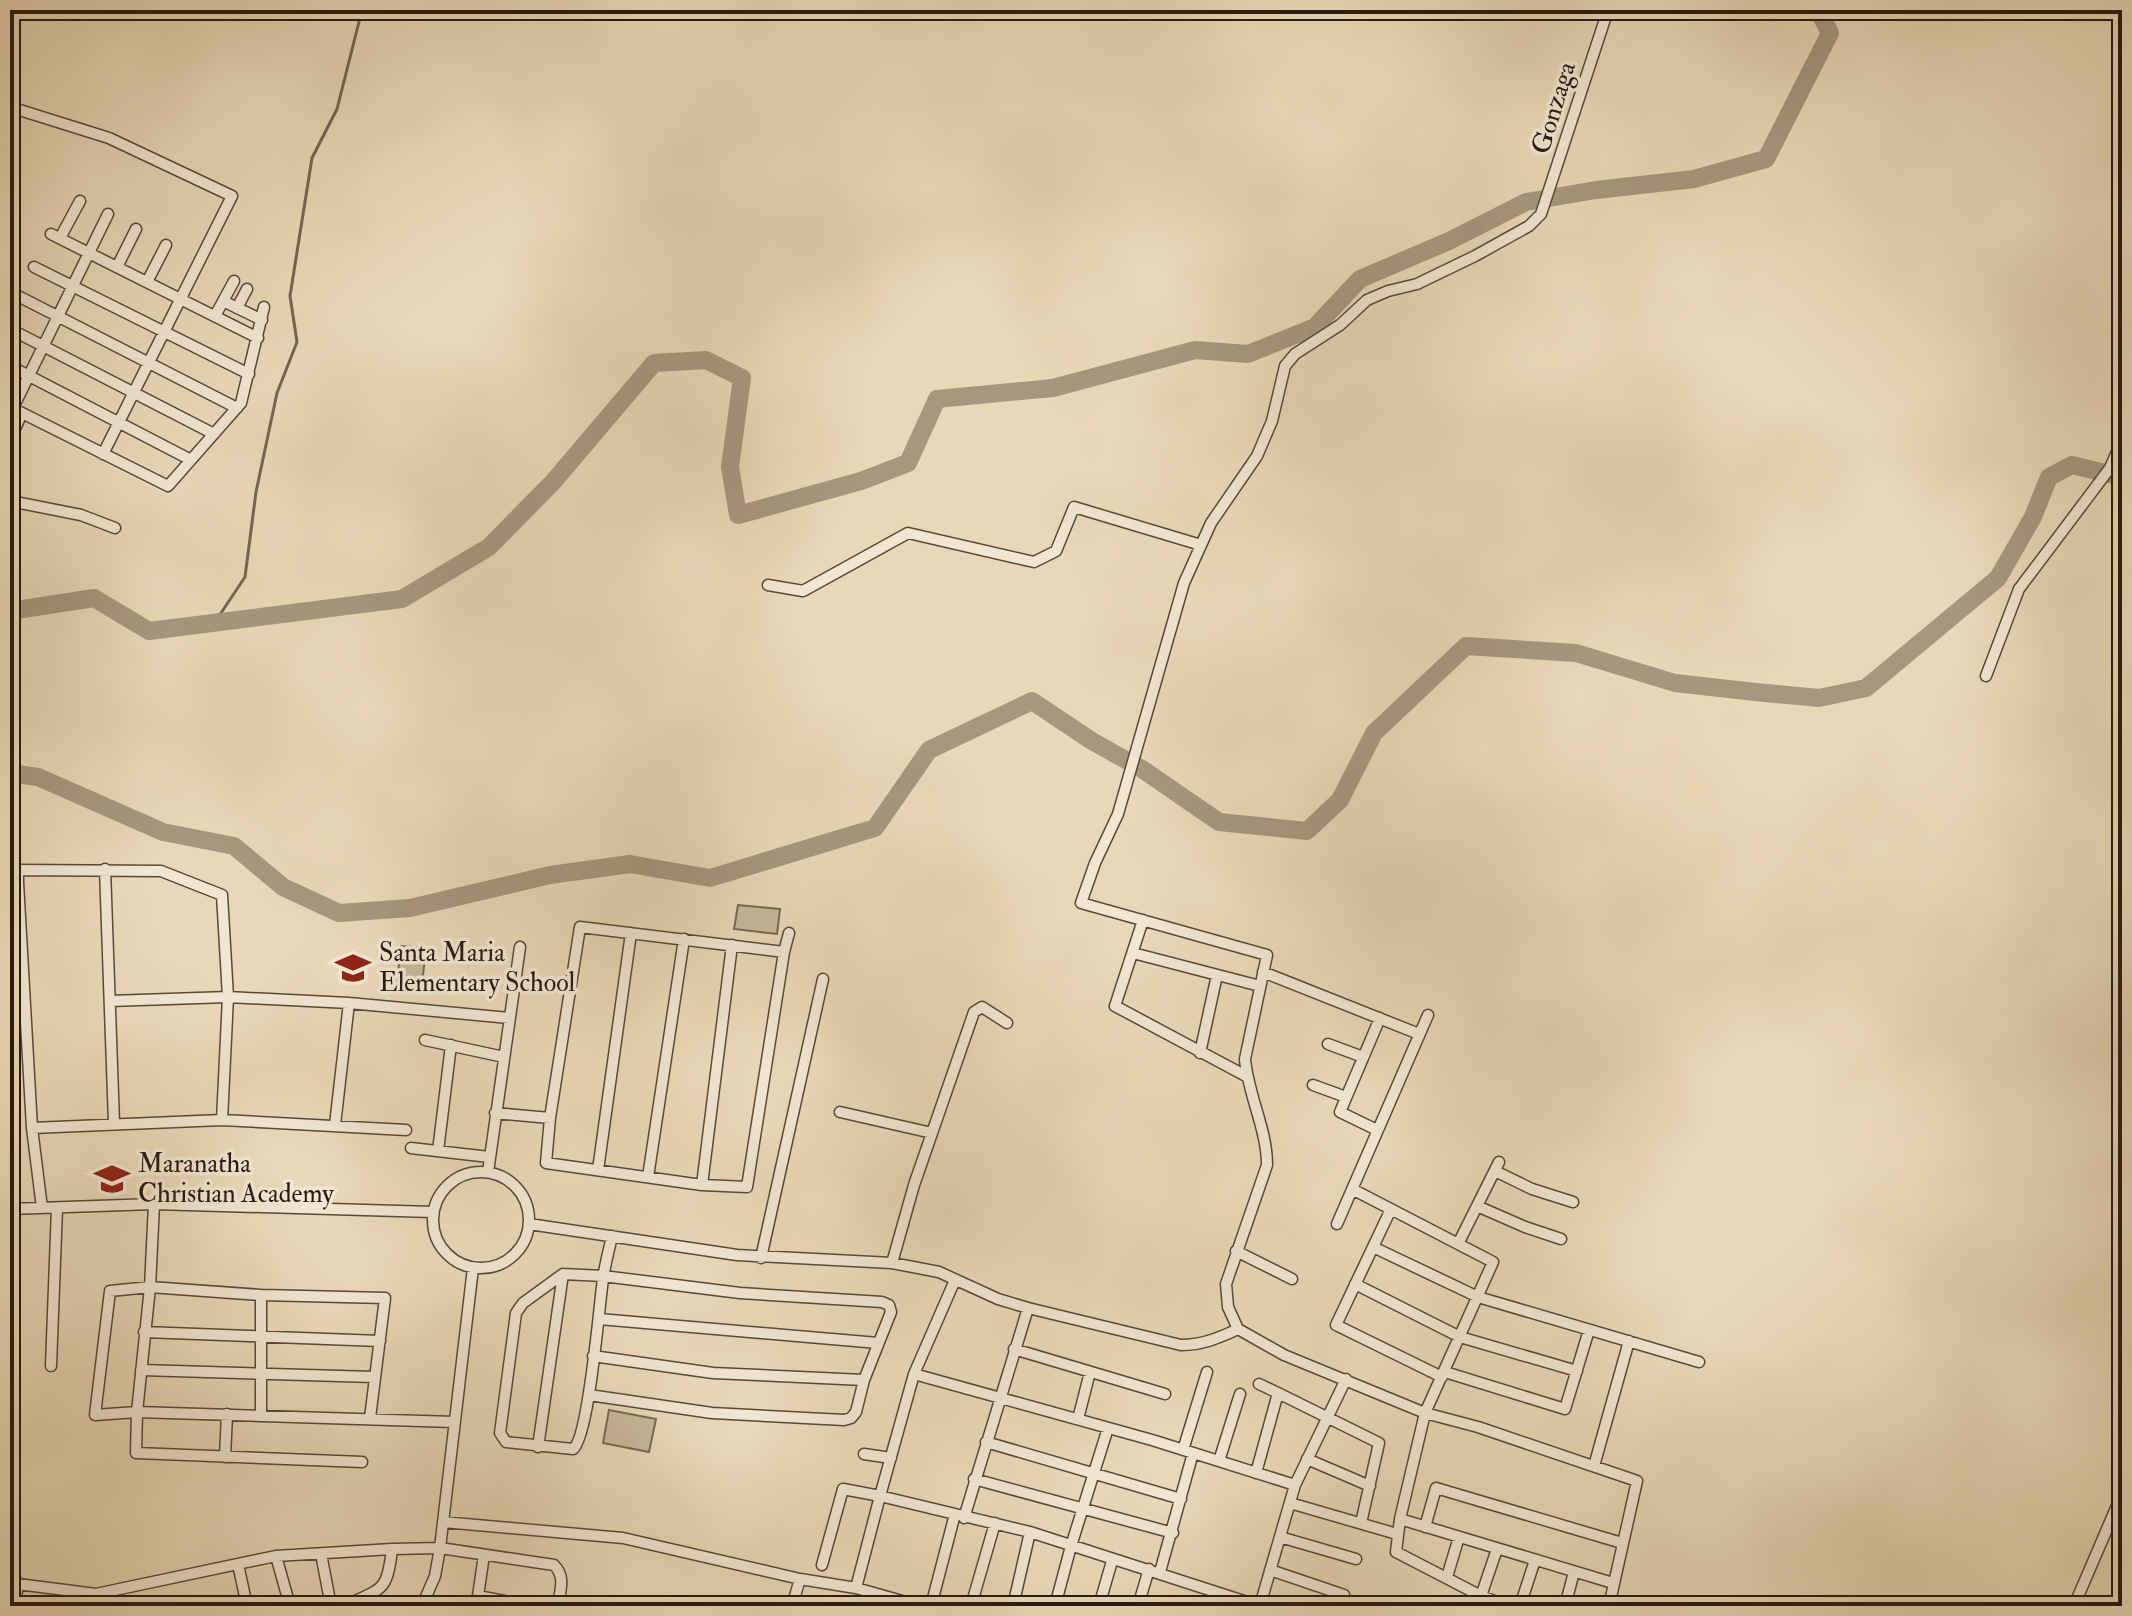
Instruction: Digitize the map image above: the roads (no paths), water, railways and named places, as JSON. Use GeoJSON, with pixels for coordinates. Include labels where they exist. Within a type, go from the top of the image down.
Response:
{"type":"FeatureCollection","features":[{"type":"Feature","properties":{"kind":"street","name":"Gonzaga"},"geometry":{"type":"LineString","coordinates":[[1201,545],[1211,523],[1257,456],[1272,421],[1285,366],[1295,354],[1340,325],[1367,300],[1417,284],[1485,251],[1529,226],[1541,214],[1608,10]]}},
{"type":"Feature","properties":{"kind":"street"},"geometry":{"type":"LineString","coordinates":[[10,107],[109,138],[232,196],[103,454]]}},
{"type":"Feature","properties":{"kind":"street"},"geometry":{"type":"LineString","coordinates":[[80,201],[56,236],[258,338]]}},
{"type":"Feature","properties":{"kind":"street"},"geometry":{"type":"LineString","coordinates":[[10,440],[15,409],[29,376],[108,214]]}},
{"type":"Feature","properties":{"kind":"street"},"geometry":{"type":"LineString","coordinates":[[117,267],[136,229]]}},
{"type":"Feature","properties":{"kind":"street"},"geometry":{"type":"LineString","coordinates":[[147,282],[166,245]]}},
{"type":"Feature","properties":{"kind":"street"},"geometry":{"type":"LineString","coordinates":[[34,267],[249,374]]}},
{"type":"Feature","properties":{"kind":"street"},"geometry":{"type":"LineString","coordinates":[[215,316],[234,281]]}},
{"type":"Feature","properties":{"kind":"street"},"geometry":{"type":"LineString","coordinates":[[237,308],[247,289]]}},
{"type":"Feature","properties":{"kind":"street"},"geometry":{"type":"LineString","coordinates":[[20,297],[237,408]]}},
{"type":"Feature","properties":{"kind":"street"},"geometry":{"type":"LineString","coordinates":[[223,301],[262,320]]}},
{"type":"Feature","properties":{"kind":"street"},"geometry":{"type":"LineString","coordinates":[[15,409],[168,486],[241,403],[264,307]]}},
{"type":"Feature","properties":{"kind":"street"},"geometry":{"type":"LineString","coordinates":[[10,329],[214,434]]}},
{"type":"Feature","properties":{"kind":"street"},"geometry":{"type":"LineString","coordinates":[[10,366],[191,460]]}},
{"type":"Feature","properties":{"kind":"street"},"geometry":{"type":"LineString","coordinates":[[1986,676],[2019,589],[2110,468],[2122,440]]}},
{"type":"Feature","properties":{"kind":"street"},"geometry":{"type":"LineString","coordinates":[[10,501],[81,515],[115,528]]}},
{"type":"Feature","properties":{"kind":"street"},"geometry":{"type":"LineString","coordinates":[[768,585],[803,591],[908,533],[1034,562],[1056,551],[1074,507],[1201,545],[1184,583],[1118,814],[1081,903],[1267,955],[1245,1059],[1246,1076],[1267,1149],[1267,1165],[1226,1284],[1228,1307],[1238,1329],[1284,1355],[1425,1413],[1478,1427],[1637,1481],[1609,1606]]}},
{"type":"Feature","properties":{"kind":"street"},"geometry":{"type":"LineString","coordinates":[[105,869],[114,1123]]}},
{"type":"Feature","properties":{"kind":"street"},"geometry":{"type":"LineString","coordinates":[[42,1208],[32,1128],[23,969],[14,882],[18,870],[161,871],[222,895],[228,997],[222,1120]]}},
{"type":"Feature","properties":{"kind":"street"},"geometry":{"type":"LineString","coordinates":[[1143,920],[1115,1006],[1246,1076]]}},
{"type":"Feature","properties":{"kind":"street"},"geometry":{"type":"LineString","coordinates":[[784,952],[580,927],[550,1118],[546,1163],[702,1185],[747,1187],[789,933]]}},
{"type":"Feature","properties":{"kind":"street"},"geometry":{"type":"LineString","coordinates":[[598,1170],[631,933]]}},
{"type":"Feature","properties":{"kind":"street"},"geometry":{"type":"LineString","coordinates":[[648,1177],[684,939]]}},
{"type":"Feature","properties":{"kind":"street"},"geometry":{"type":"LineString","coordinates":[[702,1185],[732,945]]}},
{"type":"Feature","properties":{"kind":"street"},"geometry":{"type":"LineString","coordinates":[[488,1172],[520,947]]}},
{"type":"Feature","properties":{"kind":"street"},"geometry":{"type":"LineString","coordinates":[[1133,953],[1260,986]]}},
{"type":"Feature","properties":{"kind":"street"},"geometry":{"type":"LineString","coordinates":[[10,969],[23,969]]}},
{"type":"Feature","properties":{"kind":"street"},"geometry":{"type":"LineString","coordinates":[[1263,972],[1419,1034]]}},
{"type":"Feature","properties":{"kind":"street"},"geometry":{"type":"LineString","coordinates":[[1200,1053],[1217,975]]}},
{"type":"Feature","properties":{"kind":"street"},"geometry":{"type":"LineString","coordinates":[[761,1258],[823,979]]}},
{"type":"Feature","properties":{"kind":"street"},"geometry":{"type":"LineString","coordinates":[[110,1001],[228,997],[349,1003],[509,1018]]}},
{"type":"Feature","properties":{"kind":"street"},"geometry":{"type":"LineString","coordinates":[[335,1125],[349,1003]]}},
{"type":"Feature","properties":{"kind":"street"},"geometry":{"type":"LineString","coordinates":[[892,1263],[974,1012],[982,1007],[1007,1023]]}},
{"type":"Feature","properties":{"kind":"street"},"geometry":{"type":"LineString","coordinates":[[1337,1224],[1428,1015]]}},
{"type":"Feature","properties":{"kind":"street"},"geometry":{"type":"LineString","coordinates":[[1377,1130],[1340,1112],[1380,1018]]}},
{"type":"Feature","properties":{"kind":"street"},"geometry":{"type":"LineString","coordinates":[[425,1040],[504,1057]]}},
{"type":"Feature","properties":{"kind":"street"},"geometry":{"type":"LineString","coordinates":[[1328,1044],[1363,1057]]}},
{"type":"Feature","properties":{"kind":"street"},"geometry":{"type":"LineString","coordinates":[[438,1151],[451,1045]]}},
{"type":"Feature","properties":{"kind":"street"},"geometry":{"type":"LineString","coordinates":[[1313,1085],[1346,1097]]}},
{"type":"Feature","properties":{"kind":"street"},"geometry":{"type":"LineString","coordinates":[[840,1112],[932,1133]]}},
{"type":"Feature","properties":{"kind":"street"},"geometry":{"type":"LineString","coordinates":[[495,1113],[550,1118]]}},
{"type":"Feature","properties":{"kind":"street"},"geometry":{"type":"LineString","coordinates":[[32,1128],[222,1120],[406,1130]]}},
{"type":"Feature","properties":{"kind":"street"},"geometry":{"type":"LineString","coordinates":[[411,1148],[489,1157]]}},
{"type":"Feature","properties":{"kind":"street"},"geometry":{"type":"LineString","coordinates":[[1458,1244],[1497,1166],[1532,1189],[1573,1202]]}},
{"type":"Feature","properties":{"kind":"street"},"geometry":{"type":"LineString","coordinates":[[488,1172],[504,1178],[519,1190],[527,1207],[529,1224],[523,1242],[514,1254],[501,1263],[473,1268],[460,1264],[438,1242],[433,1230],[433,1212],[438,1197],[449,1183],[467,1174],[488,1172]]}},
{"type":"Feature","properties":{"kind":"street"},"geometry":{"type":"LineString","coordinates":[[1352,1189],[1493,1262],[1425,1413],[1400,1519],[1396,1552],[1481,1596],[1508,1606]]}},
{"type":"Feature","properties":{"kind":"street"},"geometry":{"type":"LineString","coordinates":[[10,1209],[154,1204],[433,1212]]}},
{"type":"Feature","properties":{"kind":"street"},"geometry":{"type":"LineString","coordinates":[[154,1204],[136,1453],[362,1462]]}},
{"type":"Feature","properties":{"kind":"street"},"geometry":{"type":"LineString","coordinates":[[1477,1206],[1561,1239]]}},
{"type":"Feature","properties":{"kind":"street"},"geometry":{"type":"LineString","coordinates":[[51,1366],[57,1208]]}},
{"type":"Feature","properties":{"kind":"street"},"geometry":{"type":"LineString","coordinates":[[1391,1209],[1336,1325],[1444,1375],[1565,1409],[1589,1330]]}},
{"type":"Feature","properties":{"kind":"street"},"geometry":{"type":"LineString","coordinates":[[529,1224],[761,1258],[892,1263],[939,1272],[998,1299],[1028,1308],[1181,1345],[1197,1345],[1219,1339],[1238,1329]]}},
{"type":"Feature","properties":{"kind":"street"},"geometry":{"type":"LineString","coordinates":[[589,1395],[712,1413],[844,1420],[856,1412],[864,1380],[891,1312],[889,1305],[882,1302],[740,1293],[603,1276],[563,1274],[523,1303],[516,1313],[500,1433],[506,1442],[538,1447],[577,1447],[589,1395],[603,1276],[612,1236]]}},
{"type":"Feature","properties":{"kind":"street"},"geometry":{"type":"LineString","coordinates":[[1373,1247],[1478,1297],[1699,1362]]}},
{"type":"Feature","properties":{"kind":"street"},"geometry":{"type":"LineString","coordinates":[[1236,1251],[1292,1279]]}},
{"type":"Feature","properties":{"kind":"street"},"geometry":{"type":"LineString","coordinates":[[422,1606],[435,1576],[440,1548],[473,1268]]}},
{"type":"Feature","properties":{"kind":"street"},"geometry":{"type":"LineString","coordinates":[[538,1447],[563,1274]]}},
{"type":"Feature","properties":{"kind":"street"},"geometry":{"type":"LineString","coordinates":[[856,1588],[914,1374],[955,1280]]}},
{"type":"Feature","properties":{"kind":"street"},"geometry":{"type":"LineString","coordinates":[[1355,1284],[1460,1337],[1577,1371]]}},
{"type":"Feature","properties":{"kind":"street"},"geometry":{"type":"LineString","coordinates":[[370,1418],[385,1298],[261,1295],[150,1287],[110,1291],[95,1415],[137,1412],[454,1422]]}},
{"type":"Feature","properties":{"kind":"street"},"geometry":{"type":"LineString","coordinates":[[261,1295],[261,1415]]}},
{"type":"Feature","properties":{"kind":"street"},"geometry":{"type":"LineString","coordinates":[[931,1606],[1028,1308]]}},
{"type":"Feature","properties":{"kind":"street"},"geometry":{"type":"LineString","coordinates":[[599,1319],[878,1343]]}},
{"type":"Feature","properties":{"kind":"street"},"geometry":{"type":"LineString","coordinates":[[144,1332],[380,1341]]}},
{"type":"Feature","properties":{"kind":"street"},"geometry":{"type":"LineString","coordinates":[[1594,1466],[1629,1341]]}},
{"type":"Feature","properties":{"kind":"street"},"geometry":{"type":"LineString","coordinates":[[1014,1349],[1165,1394]]}},
{"type":"Feature","properties":{"kind":"street"},"geometry":{"type":"LineString","coordinates":[[593,1356],[713,1373],[864,1380]]}},
{"type":"Feature","properties":{"kind":"street"},"geometry":{"type":"LineString","coordinates":[[141,1370],[374,1377]]}},
{"type":"Feature","properties":{"kind":"street"},"geometry":{"type":"LineString","coordinates":[[1078,1419],[1090,1372]]}},
{"type":"Feature","properties":{"kind":"street"},"geometry":{"type":"LineString","coordinates":[[1138,1606],[1173,1533],[1207,1372]]}},
{"type":"Feature","properties":{"kind":"street"},"geometry":{"type":"LineString","coordinates":[[914,1374],[1078,1419],[1295,1485]]}},
{"type":"Feature","properties":{"kind":"street"},"geometry":{"type":"LineString","coordinates":[[822,1565],[843,1489],[1030,1532],[1112,1561],[1154,1570],[1253,1604],[1266,1604],[1270,1570],[1295,1485],[1346,1379]]}},
{"type":"Feature","properties":{"kind":"street"},"geometry":{"type":"LineString","coordinates":[[1259,1384],[1379,1443],[1361,1523]]}},
{"type":"Feature","properties":{"kind":"street"},"geometry":{"type":"LineString","coordinates":[[1256,1473],[1278,1393]]}},
{"type":"Feature","properties":{"kind":"street"},"geometry":{"type":"LineString","coordinates":[[1219,1461],[1240,1394]]}},
{"type":"Feature","properties":{"kind":"street"},"geometry":{"type":"LineString","coordinates":[[225,1457],[227,1414]]}},
{"type":"Feature","properties":{"kind":"street"},"geometry":{"type":"LineString","coordinates":[[1055,1606],[1108,1428]]}},
{"type":"Feature","properties":{"kind":"street"},"geometry":{"type":"LineString","coordinates":[[986,1442],[1181,1499]]}},
{"type":"Feature","properties":{"kind":"street"},"geometry":{"type":"LineString","coordinates":[[864,1454],[891,1458]]}},
{"type":"Feature","properties":{"kind":"street"},"geometry":{"type":"LineString","coordinates":[[1307,1459],[1370,1486]]}},
{"type":"Feature","properties":{"kind":"street"},"geometry":{"type":"LineString","coordinates":[[974,1479],[1173,1533]]}},
{"type":"Feature","properties":{"kind":"street"},"geometry":{"type":"LineString","coordinates":[[1425,1527],[1436,1488],[1622,1543]]}},
{"type":"Feature","properties":{"kind":"street"},"geometry":{"type":"LineString","coordinates":[[2074,1606],[2122,1494]]}},
{"type":"Feature","properties":{"kind":"street"},"geometry":{"type":"LineString","coordinates":[[1290,1503],[1397,1534]]}},
{"type":"Feature","properties":{"kind":"street"},"geometry":{"type":"LineString","coordinates":[[1400,1519],[1613,1583]]}},
{"type":"Feature","properties":{"kind":"street"},"geometry":{"type":"LineString","coordinates":[[443,1522],[623,1538],[800,1579],[856,1588],[894,1602],[920,1606]]}},
{"type":"Feature","properties":{"kind":"street"},"geometry":{"type":"LineString","coordinates":[[971,1606],[995,1523]]}},
{"type":"Feature","properties":{"kind":"street"},"geometry":{"type":"LineString","coordinates":[[1013,1606],[1030,1532]]}},
{"type":"Feature","properties":{"kind":"street"},"geometry":{"type":"LineString","coordinates":[[1280,1537],[1356,1559]]}},
{"type":"Feature","properties":{"kind":"street"},"geometry":{"type":"LineString","coordinates":[[1447,1577],[1459,1537]]}},
{"type":"Feature","properties":{"kind":"street"},"geometry":{"type":"LineString","coordinates":[[15,1606],[14,1583],[96,1594],[276,1556],[440,1548],[554,1565],[562,1581],[558,1606]]}},
{"type":"Feature","properties":{"kind":"street"},"geometry":{"type":"LineString","coordinates":[[344,1606],[382,1588],[389,1579],[392,1549]]}},
{"type":"Feature","properties":{"kind":"street"},"geometry":{"type":"LineString","coordinates":[[1481,1596],[1497,1549]]}},
{"type":"Feature","properties":{"kind":"street"},"geometry":{"type":"LineString","coordinates":[[321,1554],[331,1606]]}},
{"type":"Feature","properties":{"kind":"street"},"geometry":{"type":"LineString","coordinates":[[484,1555],[476,1601],[504,1601],[509,1606]]}},
{"type":"Feature","properties":{"kind":"street"},"geometry":{"type":"LineString","coordinates":[[276,1556],[290,1606]]}},
{"type":"Feature","properties":{"kind":"street"},"geometry":{"type":"LineString","coordinates":[[1520,1606],[1535,1560]]}},
{"type":"Feature","properties":{"kind":"street"},"geometry":{"type":"LineString","coordinates":[[1099,1606],[1112,1561]]}},
{"type":"Feature","properties":{"kind":"street"},"geometry":{"type":"LineString","coordinates":[[234,1606],[247,1604],[238,1564]]}},
{"type":"Feature","properties":{"kind":"street"},"geometry":{"type":"LineString","coordinates":[[1270,1570],[1344,1595]]}},
{"type":"Feature","properties":{"kind":"street"},"geometry":{"type":"LineString","coordinates":[[1565,1606],[1574,1572]]}},
{"type":"Feature","properties":{"kind":"street"},"geometry":{"type":"LineString","coordinates":[[792,1606],[800,1579]]}},
{"type":"Feature","properties":{"kind":"waterway"},"geometry":{"type":"LineString","coordinates":[[215,622],[245,577],[256,492],[277,393],[297,342],[290,296],[312,158],[337,109],[362,10]]}},
{"type":"Feature","properties":{"kind":"waterway"},"geometry":{"type":"LineString","coordinates":[[10,611],[94,598],[149,631],[402,599],[489,547],[553,482],[654,363],[706,360],[742,378],[730,467],[738,515],[861,481],[908,463],[937,399],[1053,388],[1195,350],[1248,354],[1315,327],[1360,279],[1449,241],[1526,202],[1694,179],[1766,159],[1830,33],[1818,10]]}},
{"type":"Feature","properties":{"kind":"waterway"},"geometry":{"type":"LineString","coordinates":[[10,773],[38,777],[163,832],[234,846],[283,887],[339,913],[410,908],[550,875],[630,864],[710,878],[875,828],[929,750],[1032,701],[1092,741],[1142,769],[1219,822],[1307,831],[1340,800],[1374,733],[1466,646],[1576,653],[1675,683],[1755,692],[1819,698],[1866,688],[1998,578],[2033,517],[2049,477],[2072,465],[2122,477]]}},
{"type":"Feature","properties":{"kind":"place","name":"Santa Maria Elementary School"},"geometry":{"type":"Point","coordinates":[353,968]}},
{"type":"Feature","properties":{"kind":"place","name":"Maranatha Christian Academy"},"geometry":{"type":"Point","coordinates":[112,1179]}}]}
